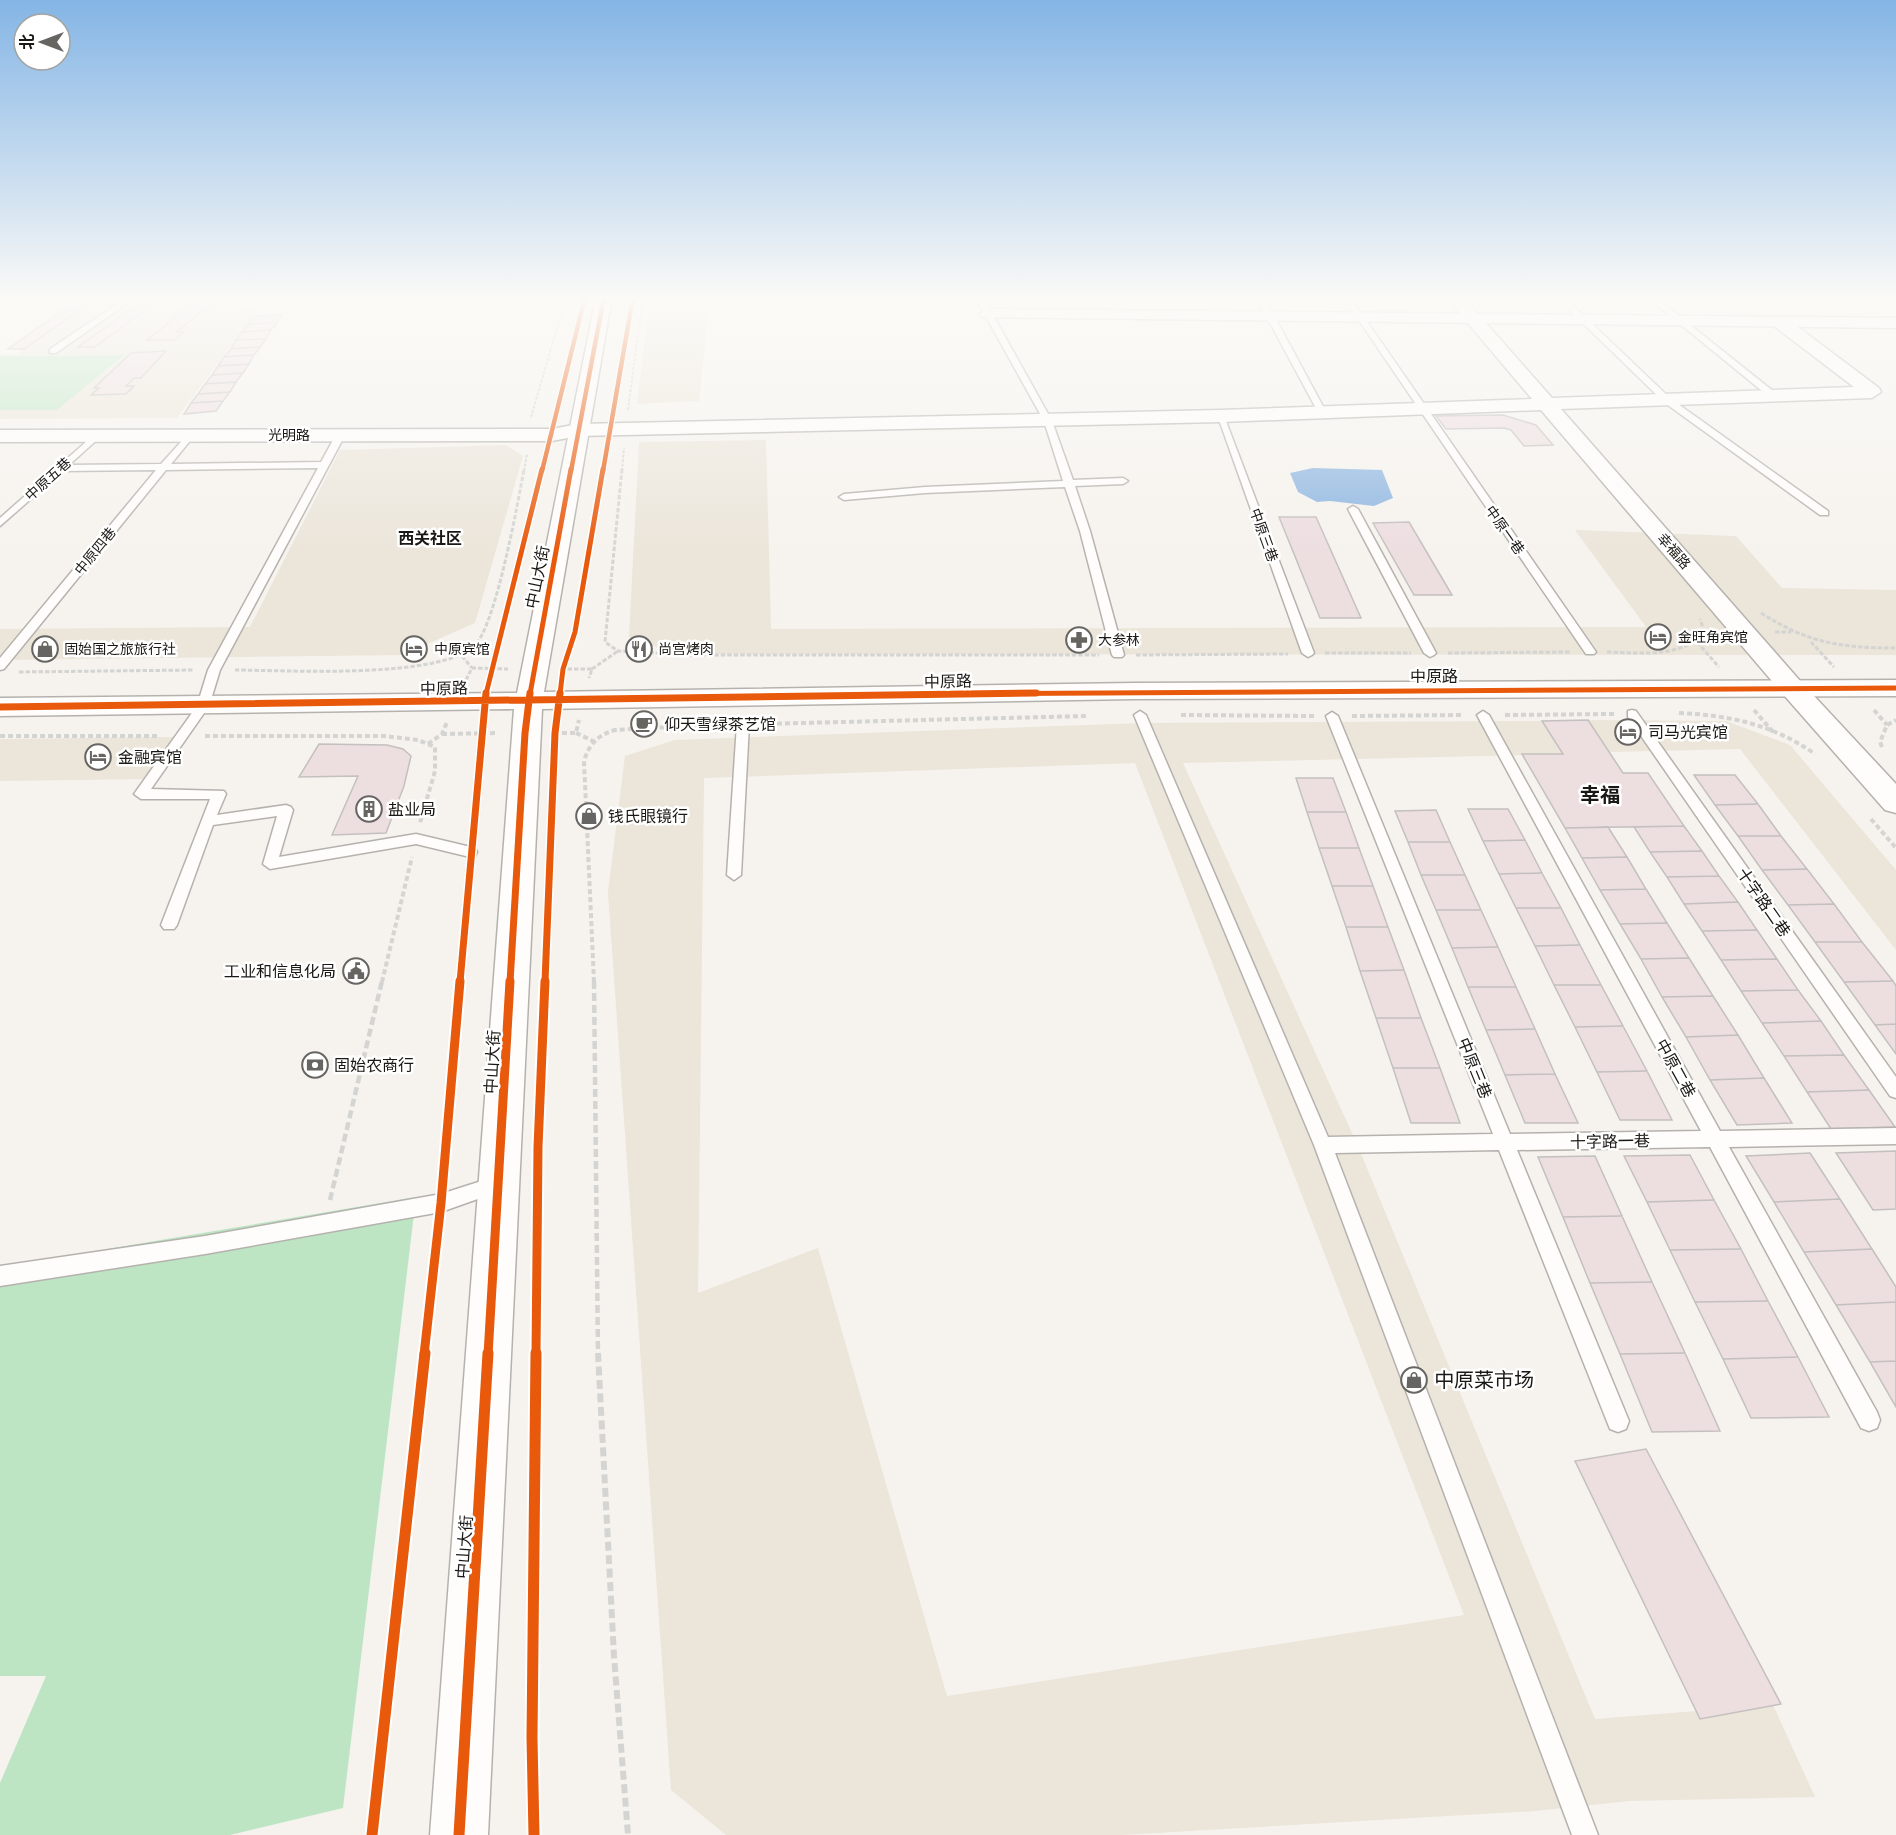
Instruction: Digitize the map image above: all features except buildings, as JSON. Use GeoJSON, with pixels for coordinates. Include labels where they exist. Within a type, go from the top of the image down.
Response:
{"type":"FeatureCollection","features":[{"type":"Feature","properties":{"kind":"street","name":"中山大街"},"geometry":{"type":"LineString","coordinates":[[459,1835],[517,845],[544,700],[578,430],[587,383]]}},
{"type":"Feature","properties":{"kind":"street","name":"幸福路"},"geometry":{"type":"LineString","coordinates":[[1528,383],[1792,688],[1896,803]]}},
{"type":"Feature","properties":{"kind":"street","name":"光明路"},"geometry":{"type":"LineString","coordinates":[[0,422],[528,429],[552,435],[578,430],[1220,416],[1420,408],[1549,406],[1872,392],[1860,383]]}},
{"type":"Feature","properties":{"kind":"street","name":"光明路"},"geometry":{"type":"LineString","coordinates":[[0,436],[340,435],[528,429]]}},
{"type":"Feature","properties":{"kind":"street","name":"中原路"},"geometry":{"type":"LineString","coordinates":[[0,707],[203,706],[1134,691],[1896,688]]}},
{"type":"Feature","properties":{"kind":"lane"},"geometry":{"type":"LineString","coordinates":[[1026,383],[1048,421],[1069,483],[1118,655]]}},
{"type":"Feature","properties":{"kind":"lane"},"geometry":{"type":"LineString","coordinates":[[1306,383],[1322,412]]}},
{"type":"Feature","properties":{"kind":"lane","name":"中原一巷"},"geometry":{"type":"LineString","coordinates":[[1403,383],[1590,652]]}},
{"type":"Feature","properties":{"kind":"lane"},"geometry":{"type":"LineString","coordinates":[[1649,383],[1668,401],[1824,513]]}},
{"type":"Feature","properties":{"kind":"lane"},"geometry":{"type":"LineString","coordinates":[[1757,383],[1775,397]]}},
{"type":"Feature","properties":{"kind":"lane","name":"中原三巷"},"geometry":{"type":"LineString","coordinates":[[1220,416],[1308,653]]}},
{"type":"Feature","properties":{"kind":"lane"},"geometry":{"type":"LineString","coordinates":[[169,925],[219,794],[141,794],[203,706],[214,670],[340,435]]}},
{"type":"Feature","properties":{"kind":"lane","name":"中原五巷"},"geometry":{"type":"LineString","coordinates":[[0,523],[96,436]]}},
{"type":"Feature","properties":{"kind":"lane","name":"中原四巷"},"geometry":{"type":"LineString","coordinates":[[0,666],[189,436]]}},
{"type":"Feature","properties":{"kind":"lane"},"geometry":{"type":"LineString","coordinates":[[60,468],[324,465]]}},
{"type":"Feature","properties":{"kind":"lane"},"geometry":{"type":"LineString","coordinates":[[844,497],[925,490],[1123,481]]}},
{"type":"Feature","properties":{"kind":"lane"},"geometry":{"type":"LineString","coordinates":[[1353,509],[1430,653]]}},
{"type":"Feature","properties":{"kind":"lane","name":"十字路二巷"},"geometry":{"type":"LineString","coordinates":[[1632,714],[1896,1091]]}},
{"type":"Feature","properties":{"kind":"lane"},"geometry":{"type":"LineString","coordinates":[[1140,715],[1323,1145],[1585,1835]]}},
{"type":"Feature","properties":{"kind":"lane","name":"中原二巷"},"geometry":{"type":"LineString","coordinates":[[1483,715],[1869,1420]]}},
{"type":"Feature","properties":{"kind":"lane","name":"中原三巷"},"geometry":{"type":"LineString","coordinates":[[1332,716],[1618,1420]]}},
{"type":"Feature","properties":{"kind":"lane"},"geometry":{"type":"LineString","coordinates":[[734,875],[743,724]]}},
{"type":"Feature","properties":{"kind":"lane"},"geometry":{"type":"LineString","coordinates":[[208,821],[286,810],[270,864],[416,839],[470,852]]}},
{"type":"Feature","properties":{"kind":"lane","name":"十字路一巷"},"geometry":{"type":"LineString","coordinates":[[1323,1145],[1896,1136]]}},
{"type":"Feature","properties":{"kind":"lane"},"geometry":{"type":"LineString","coordinates":[[0,1276],[441,1203],[499,1183]]}},
{"type":"Feature","properties":{"kind":"path"},"geometry":{"type":"LineString","coordinates":[[408,669],[462,656],[475,647],[487,626],[520,496],[528,429],[541,383]]}},
{"type":"Feature","properties":{"kind":"path"},"geometry":{"type":"LineString","coordinates":[[1756,610],[1781,627],[1810,640],[1839,648],[1896,648]]}},
{"type":"Feature","properties":{"kind":"path"},"geometry":{"type":"LineString","coordinates":[[592,669],[618,651]]}},
{"type":"Feature","properties":{"kind":"path"},"geometry":{"type":"LineString","coordinates":[[462,656],[472,668]]}},
{"type":"Feature","properties":{"kind":"path"},"geometry":{"type":"LineString","coordinates":[[480,745],[484,701],[493,657]]}},
{"type":"Feature","properties":{"kind":"path"},"geometry":{"type":"LineString","coordinates":[[555,745],[544,700],[566,660]]}},
{"type":"Feature","properties":{"kind":"path"},"geometry":{"type":"LineString","coordinates":[[1140,715],[1703,713],[1732,716],[1804,747],[1819,759]]}},
{"type":"Feature","properties":{"kind":"path"},"geometry":{"type":"LineString","coordinates":[[628,1835],[614,1656],[596,1317],[594,975],[584,761],[593,741],[603,733],[630,727],[1093,716]]}},
{"type":"Feature","properties":{"kind":"path"},"geometry":{"type":"LineString","coordinates":[[1884,752],[1880,742],[1887,725],[1896,720]]}},
{"type":"Feature","properties":{"kind":"path"},"geometry":{"type":"LineString","coordinates":[[576,733],[593,741]]}},
{"type":"Feature","properties":{"kind":"path"},"geometry":{"type":"LineString","coordinates":[[428,744],[442,734]]}},
{"type":"Feature","properties":{"kind":"path"},"geometry":{"type":"LineString","coordinates":[[0,736],[384,736],[418,740],[435,747],[435,771],[416,839],[324,1224]]}},
{"type":"Feature","properties":{"kind":"path"},"geometry":{"type":"LineString","coordinates":[[1867,814],[1896,848]]}},
{"type":"Feature","properties":{"kind":"shaded area"},"geometry":{"type":"Polygon","coordinates":[[[0,383],[203,383],[177,418],[0,419],[0,383]]]}},
{"type":"Feature","properties":{"kind":"shaded area"},"geometry":{"type":"Polygon","coordinates":[[[640,383],[701,383],[699,401],[637,404],[640,383]]]}},
{"type":"Feature","properties":{"kind":"shaded area"},"geometry":{"type":"Polygon","coordinates":[[[766,440],[771,629],[1646,627],[1575,530],[1736,536],[1782,588],[1896,590],[1896,655],[677,654],[629,637],[639,442],[766,440]]]}},
{"type":"Feature","properties":{"kind":"shaded area"},"geometry":{"type":"Polygon","coordinates":[[[506,445],[523,456],[475,623],[402,655],[0,660],[0,629],[250,627],[340,450],[506,445]]]}},
{"type":"Feature","properties":{"kind":"shaded area"},"geometry":{"type":"Polygon","coordinates":[[[1588,720],[1726,721],[1790,745],[1896,870],[1896,950],[1740,749],[1610,752],[1588,720]]]}},
{"type":"Feature","properties":{"kind":"shaded area"},"geometry":{"type":"Polygon","coordinates":[[[1542,721],[1563,754],[1183,763],[1357,1144],[1595,1719],[1773,1705],[1815,1797],[1629,1801],[1535,1811],[1121,1835],[726,1835],[671,1790],[608,892],[625,756],[675,740],[1143,723],[1542,721]],[[1135,763],[704,778],[698,1293],[818,1248],[947,1696],[1464,1615],[1135,763]]]}},
{"type":"Feature","properties":{"kind":"shaded area"},"geometry":{"type":"Polygon","coordinates":[[[175,737],[145,779],[0,781],[0,739],[175,737]]]}},
{"type":"Feature","properties":{"kind":"green space"},"geometry":{"type":"Polygon","coordinates":[[[0,383],[90,383],[57,410],[0,410],[0,383]]]}},
{"type":"Feature","properties":{"kind":"green space"},"geometry":{"type":"Polygon","coordinates":[[[416,1197],[343,1808],[230,1835],[0,1835],[0,1783],[46,1676],[0,1676],[0,1267],[416,1197]]]}},
{"type":"Feature","properties":{"kind":"water"},"geometry":{"type":"Polygon","coordinates":[[[1313,468],[1382,470],[1393,498],[1374,506],[1330,501],[1317,502],[1298,492],[1290,473],[1313,468]]]}},
{"type":"Feature","properties":{"kind":"cycle path"},"geometry":{"type":"LineString","coordinates":[[372,1835],[441,1203],[484,701],[564,383]]}},
{"type":"Feature","properties":{"kind":"cycle path"},"geometry":{"type":"LineString","coordinates":[[459,1835],[525,733],[533,669],[588,383]]}},
{"type":"Feature","properties":{"kind":"cycle path"},"geometry":{"type":"LineString","coordinates":[[534,1835],[532,1738],[538,1147],[555,733],[563,669],[575,632],[618,383]]}},
{"type":"Feature","properties":{"kind":"cycle path"},"geometry":{"type":"LineString","coordinates":[[0,707],[203,706],[1134,691],[1896,688]]}},
{"type":"Feature","properties":{"kind":"place","name":"金旺角宾馆"},"geometry":{"type":"Point","coordinates":[1658,637]}},
{"type":"Feature","properties":{"kind":"place","name":"大参林"},"geometry":{"type":"Point","coordinates":[1079,640]}},
{"type":"Feature","properties":{"kind":"place","name":"固始国之旅旅行社"},"geometry":{"type":"Point","coordinates":[45,649]}},
{"type":"Feature","properties":{"kind":"place","name":"中原宾馆"},"geometry":{"type":"Point","coordinates":[414,649]}},
{"type":"Feature","properties":{"kind":"place","name":"尚宫烤肉"},"geometry":{"type":"Point","coordinates":[639,649]}},
{"type":"Feature","properties":{"kind":"place","name":"仰天雪绿茶艺馆"},"geometry":{"type":"Point","coordinates":[644,724]}},
{"type":"Feature","properties":{"kind":"place","name":"司马光宾馆"},"geometry":{"type":"Point","coordinates":[1628,732]}},
{"type":"Feature","properties":{"kind":"place","name":"金融宾馆"},"geometry":{"type":"Point","coordinates":[98,757]}},
{"type":"Feature","properties":{"kind":"place","name":"盐业局"},"geometry":{"type":"Point","coordinates":[369,809]}},
{"type":"Feature","properties":{"kind":"place","name":"钱氏眼镜行"},"geometry":{"type":"Point","coordinates":[589,816]}},
{"type":"Feature","properties":{"kind":"place","name":"工业和信息化局"},"geometry":{"type":"Point","coordinates":[356,971]}},
{"type":"Feature","properties":{"kind":"place","name":"固始农商行"},"geometry":{"type":"Point","coordinates":[315,1065]}},
{"type":"Feature","properties":{"kind":"place","name":"中原菜市场"},"geometry":{"type":"Point","coordinates":[1414,1380]}},
{"type":"Feature","properties":{"kind":"district","name":"西关社区"},"geometry":{"type":"Point","coordinates":[430,538]}},
{"type":"Feature","properties":{"kind":"district","name":"幸福"},"geometry":{"type":"Point","coordinates":[1600,795]}}]}
